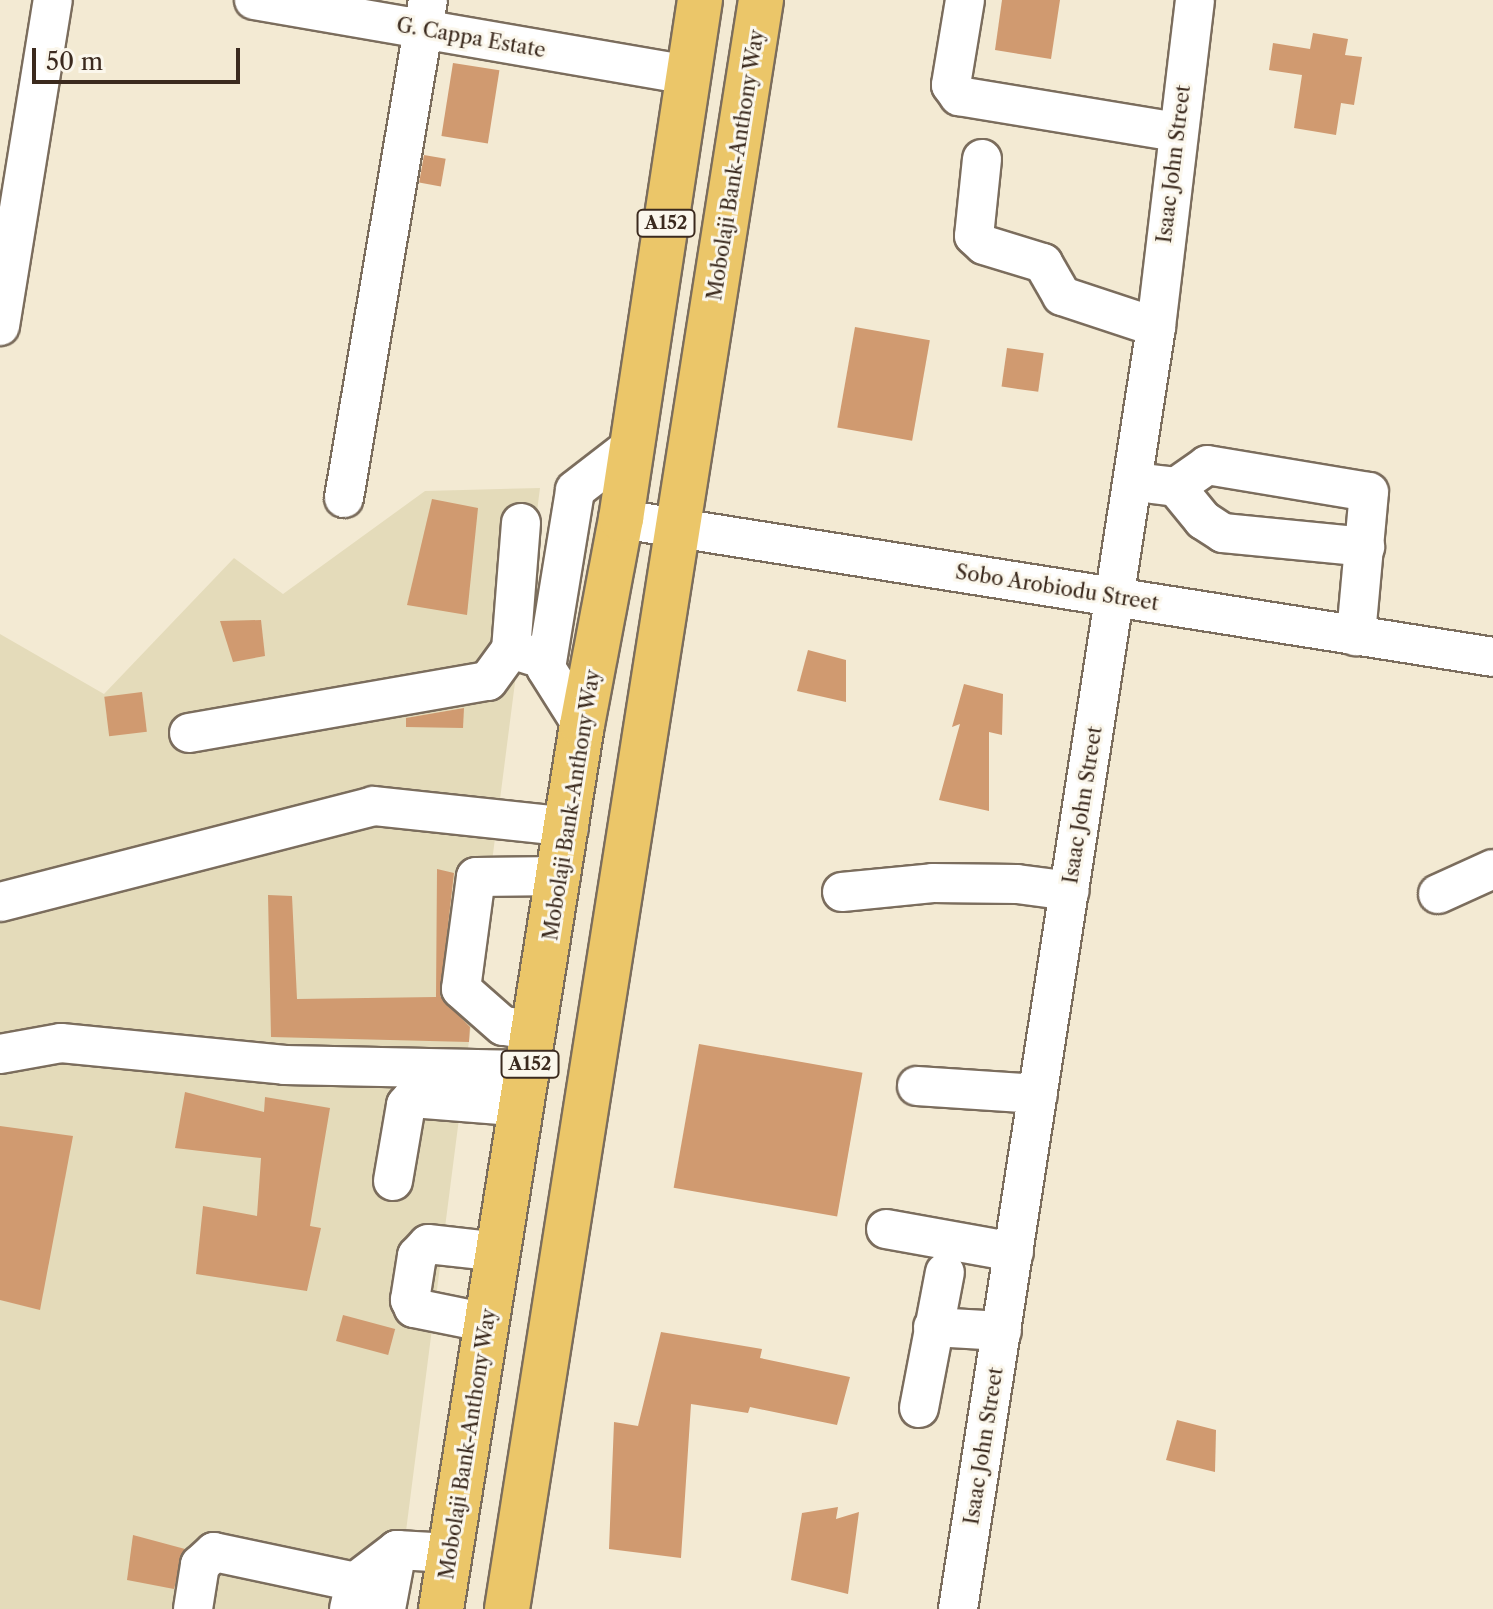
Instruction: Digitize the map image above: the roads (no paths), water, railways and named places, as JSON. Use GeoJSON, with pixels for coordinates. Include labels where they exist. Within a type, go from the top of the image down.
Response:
{"type":"FeatureCollection","features":[{"type":"Feature","properties":{"kind":"main road","name":"Mobolaji Bank-Anthony Way"},"geometry":{"type":"LineString","coordinates":[[441,1609],[569,827],[582,725],[621,519],[700,0]]}},
{"type":"Feature","properties":{"kind":"main road","name":"Mobolaji Bank-Anthony Way"},"geometry":{"type":"LineString","coordinates":[[507,1609],[680,529],[761,0]]}},
{"type":"Feature","properties":{"kind":"street"},"geometry":{"type":"LineString","coordinates":[[0,326],[53,0]]}},
{"type":"Feature","properties":{"kind":"street","name":"G. Cappa Estate"},"geometry":{"type":"LineString","coordinates":[[254,0],[426,14],[689,75]]}},
{"type":"Feature","properties":{"kind":"street"},"geometry":{"type":"LineString","coordinates":[[965,0],[951,85],[959,96],[1176,132]]}},
{"type":"Feature","properties":{"kind":"street","name":"Isaac John Street"},"geometry":{"type":"LineString","coordinates":[[958,1609],[1156,327],[1176,132],[1195,0]]}},
{"type":"Feature","properties":{"kind":"street"},"geometry":{"type":"LineString","coordinates":[[344,498],[426,14]]}},
{"type":"Feature","properties":{"kind":"street"},"geometry":{"type":"LineString","coordinates":[[982,159],[974,236],[984,245],[1043,263],[1062,296],[1156,327]]}},
{"type":"Feature","properties":{"kind":"street"},"geometry":{"type":"LineString","coordinates":[[546,668],[575,490],[632,446]]}},
{"type":"Feature","properties":{"kind":"street"},"geometry":{"type":"LineString","coordinates":[[1132,482],[1176,487],[1207,465],[1369,492],[1356,636]]}},
{"type":"Feature","properties":{"kind":"street"},"geometry":{"type":"LineString","coordinates":[[1176,487],[1203,520],[1223,533],[1365,547]]}},
{"type":"Feature","properties":{"kind":"street","name":"Sobo Arobiodu Street"},"geometry":{"type":"LineString","coordinates":[[621,519],[1493,657]]}},
{"type":"Feature","properties":{"kind":"street"},"geometry":{"type":"LineString","coordinates":[[189,733],[488,681],[511,649],[521,523]]}},
{"type":"Feature","properties":{"kind":"street"},"geometry":{"type":"LineString","coordinates":[[511,649],[528,652],[546,668],[582,725]]}},
{"type":"Feature","properties":{"kind":"street"},"geometry":{"type":"LineString","coordinates":[[0,902],[373,806],[569,827]]}},
{"type":"Feature","properties":{"kind":"street"},"geometry":{"type":"LineString","coordinates":[[1438,894],[1493,869]]}},
{"type":"Feature","properties":{"kind":"street"},"geometry":{"type":"LineString","coordinates":[[529,1070],[503,1026],[461,989],[476,877],[561,876]]}},
{"type":"Feature","properties":{"kind":"street"},"geometry":{"type":"LineString","coordinates":[[842,892],[933,883],[1017,884],[1070,891]]}},
{"type":"Feature","properties":{"kind":"street"},"geometry":{"type":"LineString","coordinates":[[0,1054],[61,1043],[285,1065],[529,1070]]}},
{"type":"Feature","properties":{"kind":"street"},"geometry":{"type":"LineString","coordinates":[[393,1181],[406,1105],[412,1098],[529,1070]]}},
{"type":"Feature","properties":{"kind":"street"},"geometry":{"type":"LineString","coordinates":[[917,1086],[1038,1094]]}},
{"type":"Feature","properties":{"kind":"street"},"geometry":{"type":"LineString","coordinates":[[886,1229],[1014,1252]]}},
{"type":"Feature","properties":{"kind":"street"},"geometry":{"type":"LineString","coordinates":[[488,1323],[414,1308],[410,1300],[414,1271],[417,1256],[428,1244],[499,1252]]}},
{"type":"Feature","properties":{"kind":"street"},"geometry":{"type":"LineString","coordinates":[[919,1408],[945,1272]]}},
{"type":"Feature","properties":{"kind":"street"},"geometry":{"type":"LineString","coordinates":[[933,1327],[1002,1331]]}},
{"type":"Feature","properties":{"kind":"street"},"geometry":{"type":"LineString","coordinates":[[193,1609],[200,1565],[214,1552],[352,1595],[397,1550],[450,1553]]}},
{"type":"Feature","properties":{"kind":"street"},"geometry":{"type":"LineString","coordinates":[[386,1609],[397,1550]]}}]}
